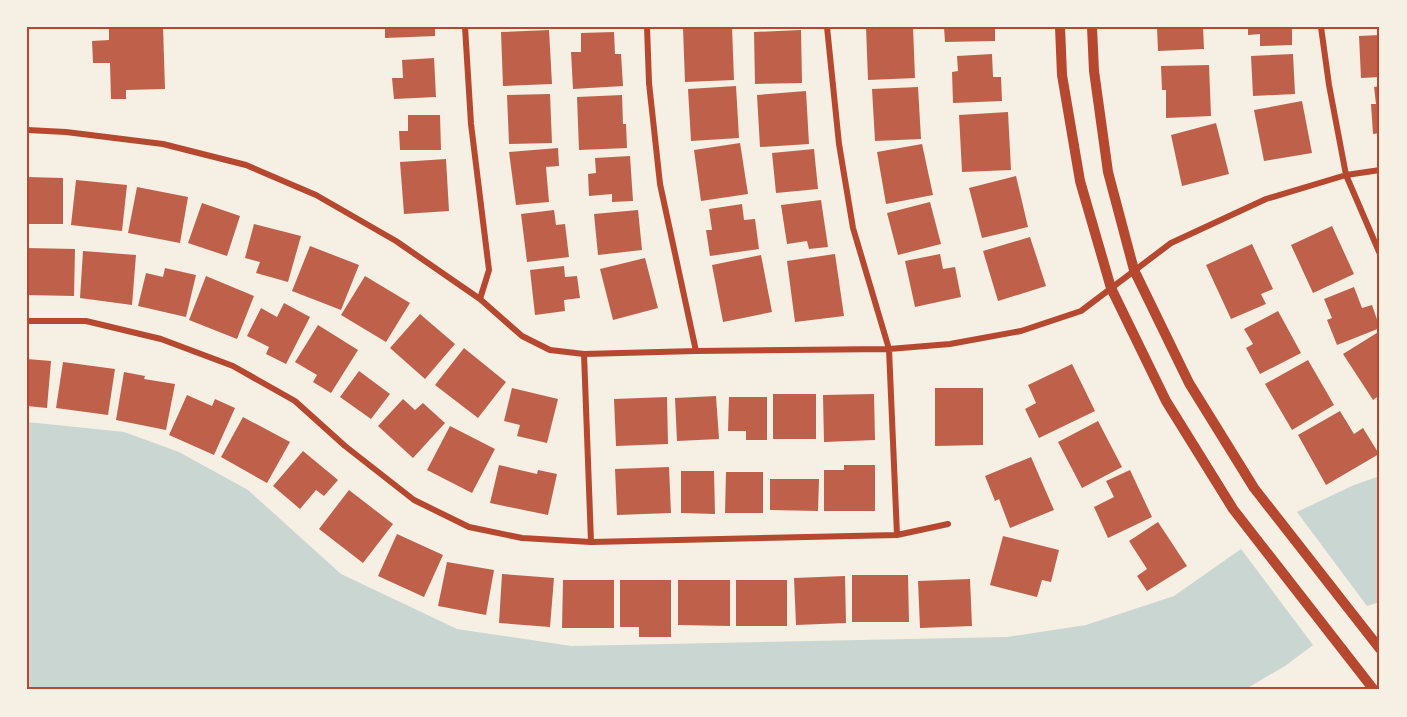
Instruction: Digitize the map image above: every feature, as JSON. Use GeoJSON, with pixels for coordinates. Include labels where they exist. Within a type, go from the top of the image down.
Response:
{"type":"FeatureCollection","features":[{"type":"Feature","properties":{"kind":"street"},"geometry":{"type":"LineString","coordinates":[[465,27],[471,124],[489,270],[480,298]]}},
{"type":"Feature","properties":{"kind":"street"},"geometry":{"type":"LineString","coordinates":[[647,27],[649,83],[660,184],[696,351]]}},
{"type":"Feature","properties":{"kind":"street"},"geometry":{"type":"LineString","coordinates":[[827,27],[839,144],[853,228],[889,349],[897,535]]}},
{"type":"Feature","properties":{"kind":"street"},"geometry":{"type":"LineString","coordinates":[[1060,27],[1062,75],[1080,181],[1110,288],[1166,401],[1233,509],[1374,690]]}},
{"type":"Feature","properties":{"kind":"street"},"geometry":{"type":"LineString","coordinates":[[1092,27],[1094,71],[1108,172],[1134,270],[1189,383],[1254,488],[1380,649]]}},
{"type":"Feature","properties":{"kind":"street"},"geometry":{"type":"LineString","coordinates":[[1321,27],[1346,176],[1380,254]]}},
{"type":"Feature","properties":{"kind":"street"},"geometry":{"type":"LineString","coordinates":[[27,130],[66,132],[163,144],[246,165],[316,195],[386,235],[480,298],[522,336],[550,350],[584,354],[889,349],[950,344],[1021,331],[1081,311],[1171,243],[1266,199],[1346,176],[1380,170]]}},
{"type":"Feature","properties":{"kind":"street"},"geometry":{"type":"LineString","coordinates":[[27,321],[86,321],[161,339],[233,366],[295,401],[345,446],[414,500],[470,527],[522,538],[591,542],[897,535],[948,524]]}},
{"type":"Feature","properties":{"kind":"street"},"geometry":{"type":"LineString","coordinates":[[584,354],[591,542]]}},
{"type":"Feature","properties":{"kind":"shaded area"},"geometry":{"type":"Polygon","coordinates":[[[27,422],[124,432],[179,452],[248,490],[341,574],[457,629],[571,646],[1007,637],[1086,625],[1174,596],[1241,549],[1313,645],[1285,666],[1244,690],[27,690],[27,422]]]}},
{"type":"Feature","properties":{"kind":"shaded area"},"geometry":{"type":"Polygon","coordinates":[[[1380,476],[1380,602],[1367,606],[1297,512],[1354,485],[1380,476]]]}},
{"type":"Feature","properties":{"kind":"building"},"geometry":{"type":"Polygon","coordinates":[[[109,27],[163,27],[165,89],[126,90],[126,99],[111,99],[110,63],[93,63],[92,41],[109,40],[109,27]]]}},
{"type":"Feature","properties":{"kind":"building"},"geometry":{"type":"Polygon","coordinates":[[[385,27],[435,27],[435,36],[385,38],[385,27]]]}},
{"type":"Feature","properties":{"kind":"building"},"geometry":{"type":"Polygon","coordinates":[[[732,27],[734,80],[685,82],[683,28],[732,27]]]}},
{"type":"Feature","properties":{"kind":"building"},"geometry":{"type":"Polygon","coordinates":[[[866,27],[913,27],[915,78],[868,80],[866,27]]]}},
{"type":"Feature","properties":{"kind":"building"},"geometry":{"type":"Polygon","coordinates":[[[944,27],[995,27],[995,41],[945,42],[944,27]]]}},
{"type":"Feature","properties":{"kind":"building"},"geometry":{"type":"Polygon","coordinates":[[[1157,27],[1203,27],[1204,49],[1158,51],[1157,27]]]}},
{"type":"Feature","properties":{"kind":"building"},"geometry":{"type":"Polygon","coordinates":[[[1248,27],[1292,27],[1292,45],[1260,46],[1260,34],[1248,35],[1248,27]]]}},
{"type":"Feature","properties":{"kind":"building"},"geometry":{"type":"Polygon","coordinates":[[[549,30],[552,84],[503,86],[501,32],[549,30]]]}},
{"type":"Feature","properties":{"kind":"building"},"geometry":{"type":"Polygon","coordinates":[[[801,30],[802,83],[755,84],[754,32],[801,30]]]}},
{"type":"Feature","properties":{"kind":"building"},"geometry":{"type":"Polygon","coordinates":[[[614,32],[615,54],[621,54],[623,86],[573,89],[571,52],[581,52],[581,33],[614,32]]]}},
{"type":"Feature","properties":{"kind":"building"},"geometry":{"type":"Polygon","coordinates":[[[1380,35],[1380,77],[1361,78],[1359,36],[1380,35]]]}},
{"type":"Feature","properties":{"kind":"building"},"geometry":{"type":"Polygon","coordinates":[[[992,54],[993,77],[1001,77],[1002,101],[953,103],[952,72],[958,71],[957,56],[992,54]]]}},
{"type":"Feature","properties":{"kind":"building"},"geometry":{"type":"Polygon","coordinates":[[[1293,54],[1295,94],[1253,96],[1251,56],[1293,54]]]}},
{"type":"Feature","properties":{"kind":"building"},"geometry":{"type":"Polygon","coordinates":[[[434,58],[436,97],[394,99],[392,78],[403,78],[402,60],[434,58]]]}},
{"type":"Feature","properties":{"kind":"building"},"geometry":{"type":"Polygon","coordinates":[[[1209,65],[1211,116],[1166,118],[1166,90],[1162,90],[1161,66],[1209,65]]]}},
{"type":"Feature","properties":{"kind":"building"},"geometry":{"type":"Polygon","coordinates":[[[736,86],[739,138],[691,141],[688,89],[736,86]]]}},
{"type":"Feature","properties":{"kind":"building"},"geometry":{"type":"Polygon","coordinates":[[[1380,86],[1380,133],[1373,134],[1371,104],[1376,104],[1374,87],[1380,86]]]}},
{"type":"Feature","properties":{"kind":"building"},"geometry":{"type":"Polygon","coordinates":[[[918,87],[921,139],[875,141],[872,89],[918,87]]]}},
{"type":"Feature","properties":{"kind":"building"},"geometry":{"type":"Polygon","coordinates":[[[806,91],[809,144],[760,147],[757,95],[806,91]]]}},
{"type":"Feature","properties":{"kind":"building"},"geometry":{"type":"Polygon","coordinates":[[[550,94],[552,143],[509,144],[507,95],[550,94]]]}},
{"type":"Feature","properties":{"kind":"building"},"geometry":{"type":"Polygon","coordinates":[[[622,95],[627,148],[579,150],[577,97],[622,95]]]}},
{"type":"Feature","properties":{"kind":"building"},"geometry":{"type":"Polygon","coordinates":[[[1302,101],[1312,153],[1264,161],[1254,110],[1302,101]]]}},
{"type":"Feature","properties":{"kind":"building"},"geometry":{"type":"Polygon","coordinates":[[[1008,112],[1011,170],[962,172],[959,115],[1008,112]]]}},
{"type":"Feature","properties":{"kind":"building"},"geometry":{"type":"Polygon","coordinates":[[[408,115],[440,115],[441,150],[400,150],[399,131],[408,131],[408,115]]]}},
{"type":"Feature","properties":{"kind":"building"},"geometry":{"type":"Polygon","coordinates":[[[1216,123],[1229,174],[1182,186],[1171,135],[1216,123]]]}},
{"type":"Feature","properties":{"kind":"building"},"geometry":{"type":"Polygon","coordinates":[[[740,143],[748,194],[701,201],[694,150],[740,143]]]}},
{"type":"Feature","properties":{"kind":"building"},"geometry":{"type":"Polygon","coordinates":[[[922,144],[933,195],[886,204],[877,152],[922,144]]]}},
{"type":"Feature","properties":{"kind":"building"},"geometry":{"type":"Polygon","coordinates":[[[558,148],[559,166],[546,167],[549,202],[516,205],[509,152],[558,148]]]}},
{"type":"Feature","properties":{"kind":"building"},"geometry":{"type":"Polygon","coordinates":[[[814,149],[818,189],[776,193],[772,153],[814,149]]]}},
{"type":"Feature","properties":{"kind":"building"},"geometry":{"type":"Polygon","coordinates":[[[630,156],[633,201],[612,202],[612,194],[589,196],[588,174],[596,173],[595,158],[630,156]]]}},
{"type":"Feature","properties":{"kind":"building"},"geometry":{"type":"Polygon","coordinates":[[[446,159],[449,211],[404,214],[400,162],[446,159]]]}},
{"type":"Feature","properties":{"kind":"building"},"geometry":{"type":"Polygon","coordinates":[[[1016,176],[1028,227],[982,238],[969,188],[1016,176]]]}},
{"type":"Feature","properties":{"kind":"building"},"geometry":{"type":"Polygon","coordinates":[[[27,177],[63,178],[63,224],[27,224],[27,177]]]}},
{"type":"Feature","properties":{"kind":"building"},"geometry":{"type":"Polygon","coordinates":[[[76,180],[127,185],[122,231],[71,225],[76,180]]]}},
{"type":"Feature","properties":{"kind":"building"},"geometry":{"type":"Polygon","coordinates":[[[137,187],[188,197],[180,243],[128,233],[137,187]]]}},
{"type":"Feature","properties":{"kind":"building"},"geometry":{"type":"Polygon","coordinates":[[[821,200],[828,247],[809,249],[807,241],[787,244],[781,205],[821,200]]]}},
{"type":"Feature","properties":{"kind":"building"},"geometry":{"type":"Polygon","coordinates":[[[930,202],[941,244],[898,255],[887,213],[930,202]]]}},
{"type":"Feature","properties":{"kind":"building"},"geometry":{"type":"Polygon","coordinates":[[[202,203],[240,216],[227,256],[188,243],[202,203]]]}},
{"type":"Feature","properties":{"kind":"building"},"geometry":{"type":"Polygon","coordinates":[[[742,204],[744,220],[755,219],[759,249],[710,256],[706,230],[712,230],[709,209],[742,204]]]}},
{"type":"Feature","properties":{"kind":"building"},"geometry":{"type":"Polygon","coordinates":[[[554,210],[556,225],[565,224],[569,257],[527,262],[521,214],[554,210]]]}},
{"type":"Feature","properties":{"kind":"building"},"geometry":{"type":"Polygon","coordinates":[[[638,210],[642,250],[598,255],[594,214],[638,210]]]}},
{"type":"Feature","properties":{"kind":"building"},"geometry":{"type":"Polygon","coordinates":[[[254,224],[301,236],[288,282],[256,273],[260,262],[245,258],[254,224]]]}},
{"type":"Feature","properties":{"kind":"building"},"geometry":{"type":"Polygon","coordinates":[[[1332,226],[1354,274],[1313,293],[1291,245],[1332,226]]]}},
{"type":"Feature","properties":{"kind":"building"},"geometry":{"type":"Polygon","coordinates":[[[1030,237],[1046,286],[998,301],[983,251],[1030,237]]]}},
{"type":"Feature","properties":{"kind":"building"},"geometry":{"type":"Polygon","coordinates":[[[1252,244],[1273,289],[1261,294],[1266,304],[1231,319],[1206,265],[1252,244]]]}},
{"type":"Feature","properties":{"kind":"building"},"geometry":{"type":"Polygon","coordinates":[[[310,246],[359,265],[341,310],[292,291],[310,246]]]}},
{"type":"Feature","properties":{"kind":"building"},"geometry":{"type":"Polygon","coordinates":[[[27,248],[75,249],[74,296],[27,295],[27,248]]]}},
{"type":"Feature","properties":{"kind":"building"},"geometry":{"type":"Polygon","coordinates":[[[83,251],[136,255],[132,305],[80,298],[83,251]]]}},
{"type":"Feature","properties":{"kind":"building"},"geometry":{"type":"Polygon","coordinates":[[[835,254],[844,316],[795,322],[787,261],[835,254]]]}},
{"type":"Feature","properties":{"kind":"building"},"geometry":{"type":"Polygon","coordinates":[[[940,254],[943,269],[955,267],[961,297],[915,307],[905,261],[940,254]]]}},
{"type":"Feature","properties":{"kind":"building"},"geometry":{"type":"Polygon","coordinates":[[[761,255],[772,312],[723,322],[712,265],[761,255]]]}},
{"type":"Feature","properties":{"kind":"building"},"geometry":{"type":"Polygon","coordinates":[[[645,258],[658,308],[613,320],[600,269],[645,258]]]}},
{"type":"Feature","properties":{"kind":"building"},"geometry":{"type":"Polygon","coordinates":[[[564,266],[565,277],[577,276],[580,298],[564,300],[565,311],[535,315],[530,270],[564,266]]]}},
{"type":"Feature","properties":{"kind":"building"},"geometry":{"type":"Polygon","coordinates":[[[165,268],[196,275],[186,317],[138,306],[146,273],[163,277],[165,268]]]}},
{"type":"Feature","properties":{"kind":"building"},"geometry":{"type":"Polygon","coordinates":[[[206,276],[254,296],[237,339],[189,320],[206,276]]]}},
{"type":"Feature","properties":{"kind":"building"},"geometry":{"type":"Polygon","coordinates":[[[365,276],[410,303],[386,342],[341,315],[365,276]]]}},
{"type":"Feature","properties":{"kind":"building"},"geometry":{"type":"Polygon","coordinates":[[[1354,287],[1362,308],[1372,305],[1380,328],[1337,345],[1327,320],[1332,318],[1324,299],[1354,287]]]}},
{"type":"Feature","properties":{"kind":"building"},"geometry":{"type":"Polygon","coordinates":[[[284,303],[310,317],[286,364],[266,354],[269,347],[247,336],[261,308],[277,317],[284,303]]]}},
{"type":"Feature","properties":{"kind":"building"},"geometry":{"type":"Polygon","coordinates":[[[1278,311],[1301,353],[1260,374],[1246,348],[1253,344],[1244,329],[1278,311]]]}},
{"type":"Feature","properties":{"kind":"building"},"geometry":{"type":"Polygon","coordinates":[[[420,314],[455,344],[425,379],[390,348],[420,314]]]}},
{"type":"Feature","properties":{"kind":"building"},"geometry":{"type":"Polygon","coordinates":[[[318,325],[358,350],[331,393],[313,382],[317,375],[295,362],[318,325]]]}},
{"type":"Feature","properties":{"kind":"building"},"geometry":{"type":"Polygon","coordinates":[[[1380,331],[1380,395],[1373,400],[1343,354],[1380,331]]]}},
{"type":"Feature","properties":{"kind":"building"},"geometry":{"type":"Polygon","coordinates":[[[464,348],[506,382],[478,418],[435,385],[464,348]]]}},
{"type":"Feature","properties":{"kind":"building"},"geometry":{"type":"Polygon","coordinates":[[[27,359],[51,361],[47,408],[27,406],[27,359]]]}},
{"type":"Feature","properties":{"kind":"building"},"geometry":{"type":"Polygon","coordinates":[[[1308,360],[1334,405],[1292,430],[1265,384],[1308,360]]]}},
{"type":"Feature","properties":{"kind":"building"},"geometry":{"type":"Polygon","coordinates":[[[63,362],[115,369],[108,415],[56,408],[63,362]]]}},
{"type":"Feature","properties":{"kind":"building"},"geometry":{"type":"Polygon","coordinates":[[[1072,364],[1095,411],[1039,438],[1025,409],[1036,403],[1028,385],[1072,364]]]}},
{"type":"Feature","properties":{"kind":"building"},"geometry":{"type":"Polygon","coordinates":[[[359,371],[390,394],[371,419],[340,397],[359,371]]]}},
{"type":"Feature","properties":{"kind":"building"},"geometry":{"type":"Polygon","coordinates":[[[124,372],[145,376],[144,379],[175,384],[166,430],[116,420],[124,372]]]}},
{"type":"Feature","properties":{"kind":"building"},"geometry":{"type":"Polygon","coordinates":[[[512,388],[558,399],[547,443],[517,436],[520,425],[504,421],[512,388]]]}},
{"type":"Feature","properties":{"kind":"building"},"geometry":{"type":"Polygon","coordinates":[[[935,388],[983,388],[983,445],[935,446],[935,388]]]}},
{"type":"Feature","properties":{"kind":"building"},"geometry":{"type":"Polygon","coordinates":[[[773,394],[816,394],[816,439],[773,439],[773,394]]]}},
{"type":"Feature","properties":{"kind":"building"},"geometry":{"type":"Polygon","coordinates":[[[874,394],[875,440],[824,442],[823,395],[874,394]]]}},
{"type":"Feature","properties":{"kind":"building"},"geometry":{"type":"Polygon","coordinates":[[[187,395],[212,406],[215,399],[235,408],[214,455],[169,435],[187,395]]]}},
{"type":"Feature","properties":{"kind":"building"},"geometry":{"type":"Polygon","coordinates":[[[716,396],[719,439],[677,441],[675,398],[716,396]]]}},
{"type":"Feature","properties":{"kind":"building"},"geometry":{"type":"Polygon","coordinates":[[[667,397],[668,444],[616,446],[614,399],[667,397]]]}},
{"type":"Feature","properties":{"kind":"building"},"geometry":{"type":"Polygon","coordinates":[[[729,397],[767,397],[767,440],[746,440],[746,431],[728,431],[729,397]]]}},
{"type":"Feature","properties":{"kind":"building"},"geometry":{"type":"Polygon","coordinates":[[[403,399],[415,410],[423,403],[445,423],[413,458],[378,426],[403,399]]]}},
{"type":"Feature","properties":{"kind":"building"},"geometry":{"type":"Polygon","coordinates":[[[1340,411],[1354,434],[1363,428],[1379,454],[1326,485],[1298,435],[1340,411]]]}},
{"type":"Feature","properties":{"kind":"building"},"geometry":{"type":"Polygon","coordinates":[[[243,417],[290,442],[267,483],[221,457],[243,417]]]}},
{"type":"Feature","properties":{"kind":"building"},"geometry":{"type":"Polygon","coordinates":[[[1098,421],[1122,467],[1082,488],[1058,442],[1098,421]]]}},
{"type":"Feature","properties":{"kind":"building"},"geometry":{"type":"Polygon","coordinates":[[[450,426],[495,449],[472,493],[427,470],[450,426]]]}},
{"type":"Feature","properties":{"kind":"building"},"geometry":{"type":"Polygon","coordinates":[[[303,451],[338,480],[324,496],[316,490],[300,509],[273,486],[303,451]]]}},
{"type":"Feature","properties":{"kind":"building"},"geometry":{"type":"Polygon","coordinates":[[[1031,457],[1054,510],[1010,528],[999,499],[995,501],[985,476],[1031,457]]]}},
{"type":"Feature","properties":{"kind":"building"},"geometry":{"type":"Polygon","coordinates":[[[499,465],[537,474],[538,470],[557,474],[548,515],[490,503],[499,465]]]}},
{"type":"Feature","properties":{"kind":"building"},"geometry":{"type":"Polygon","coordinates":[[[844,465],[875,465],[875,511],[824,511],[824,470],[844,470],[844,465]]]}},
{"type":"Feature","properties":{"kind":"building"},"geometry":{"type":"Polygon","coordinates":[[[669,467],[671,513],[617,515],[615,469],[669,467]]]}},
{"type":"Feature","properties":{"kind":"building"},"geometry":{"type":"Polygon","coordinates":[[[1130,470],[1152,517],[1108,538],[1094,507],[1114,497],[1106,481],[1130,470]]]}},
{"type":"Feature","properties":{"kind":"building"},"geometry":{"type":"Polygon","coordinates":[[[681,471],[714,471],[715,514],[681,513],[681,471]]]}},
{"type":"Feature","properties":{"kind":"building"},"geometry":{"type":"Polygon","coordinates":[[[726,472],[763,472],[763,513],[725,513],[726,472]]]}},
{"type":"Feature","properties":{"kind":"building"},"geometry":{"type":"Polygon","coordinates":[[[770,479],[819,479],[818,511],[770,510],[770,479]]]}},
{"type":"Feature","properties":{"kind":"building"},"geometry":{"type":"Polygon","coordinates":[[[349,490],[393,524],[363,563],[319,529],[349,490]]]}},
{"type":"Feature","properties":{"kind":"building"},"geometry":{"type":"Polygon","coordinates":[[[1158,522],[1187,566],[1147,591],[1137,576],[1147,569],[1129,541],[1158,522]]]}},
{"type":"Feature","properties":{"kind":"building"},"geometry":{"type":"Polygon","coordinates":[[[397,534],[443,555],[424,597],[378,576],[397,534]]]}},
{"type":"Feature","properties":{"kind":"building"},"geometry":{"type":"Polygon","coordinates":[[[1003,536],[1059,550],[1051,582],[1042,580],[1037,597],[990,585],[1003,536]]]}},
{"type":"Feature","properties":{"kind":"building"},"geometry":{"type":"Polygon","coordinates":[[[447,562],[494,570],[486,615],[438,606],[447,562]]]}},
{"type":"Feature","properties":{"kind":"building"},"geometry":{"type":"Polygon","coordinates":[[[502,574],[554,578],[550,627],[499,623],[502,574]]]}},
{"type":"Feature","properties":{"kind":"building"},"geometry":{"type":"Polygon","coordinates":[[[852,575],[908,575],[909,622],[852,622],[852,575]]]}},
{"type":"Feature","properties":{"kind":"building"},"geometry":{"type":"Polygon","coordinates":[[[845,576],[846,623],[796,625],[794,578],[845,576]]]}},
{"type":"Feature","properties":{"kind":"building"},"geometry":{"type":"Polygon","coordinates":[[[970,579],[972,626],[920,628],[918,581],[970,579]]]}},
{"type":"Feature","properties":{"kind":"building"},"geometry":{"type":"Polygon","coordinates":[[[563,580],[614,580],[614,628],[562,628],[563,580]]]}},
{"type":"Feature","properties":{"kind":"building"},"geometry":{"type":"Polygon","coordinates":[[[620,580],[671,580],[671,637],[639,637],[639,627],[620,627],[620,580]]]}},
{"type":"Feature","properties":{"kind":"building"},"geometry":{"type":"Polygon","coordinates":[[[678,580],[730,580],[730,626],[678,625],[678,580]]]}},
{"type":"Feature","properties":{"kind":"building"},"geometry":{"type":"Polygon","coordinates":[[[736,580],[787,580],[787,626],[736,626],[736,580]]]}}]}
